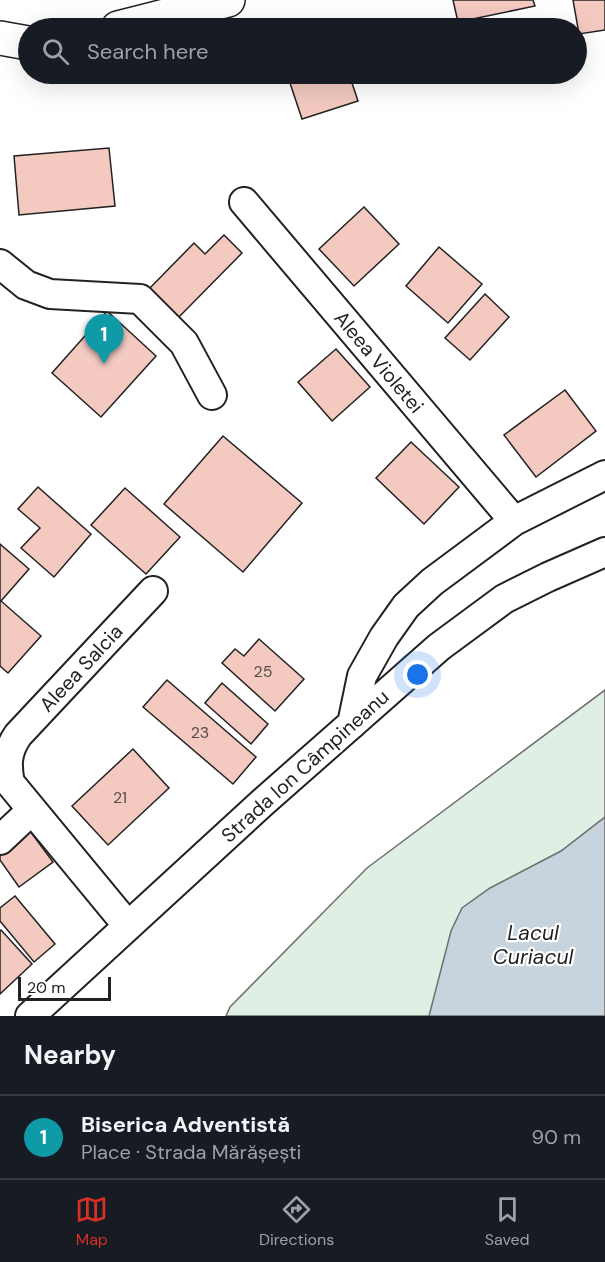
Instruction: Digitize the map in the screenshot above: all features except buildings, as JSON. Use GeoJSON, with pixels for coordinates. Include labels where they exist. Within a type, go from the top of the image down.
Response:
{"type":"FeatureCollection","features":[{"type":"Feature","properties":{"kind":"main road"},"geometry":{"type":"LineString","coordinates":[[157,18],[228,0]]}},
{"type":"Feature","properties":{"kind":"main road"},"geometry":{"type":"LineString","coordinates":[[0,38],[18,41]]}},
{"type":"Feature","properties":{"kind":"street","name":"Aleea Violetei"},"geometry":{"type":"LineString","coordinates":[[244,202],[514,521]]}},
{"type":"Feature","properties":{"kind":"street"},"geometry":{"type":"LineString","coordinates":[[0,264],[26,285],[50,294],[140,299],[184,342],[212,395]]}},
{"type":"Feature","properties":{"kind":"street"},"geometry":{"type":"LineString","coordinates":[[352,724],[362,676],[384,637],[406,606],[432,582],[514,521],[605,475]]}},
{"type":"Feature","properties":{"kind":"street","name":"Strada Ion Câmpineanu"},"geometry":{"type":"LineString","coordinates":[[30,1016],[439,647],[504,599],[605,552]]}},
{"type":"Feature","properties":{"kind":"street","name":"Aleea Salcia"},"geometry":{"type":"LineString","coordinates":[[128,926],[10,783],[6,765],[5,740],[153,591]]}},
{"type":"Feature","properties":{"kind":"street"},"geometry":{"type":"LineString","coordinates":[[0,840],[32,810]]}},
{"type":"Feature","properties":{"kind":"green space"},"geometry":{"type":"Polygon","coordinates":[[[605,690],[605,1016],[226,1016],[230,1007],[367,868],[605,690]]]}},
{"type":"Feature","properties":{"kind":"water","name":"Lacul Curiacul"},"geometry":{"type":"Polygon","coordinates":[[[605,817],[605,1016],[429,1016],[451,931],[462,908],[490,888],[561,851],[605,817]]]}},
{"type":"Feature","properties":{"kind":"place","name":"Biserica Adventistă"},"geometry":{"type":"Point","coordinates":[104,364]}}]}
